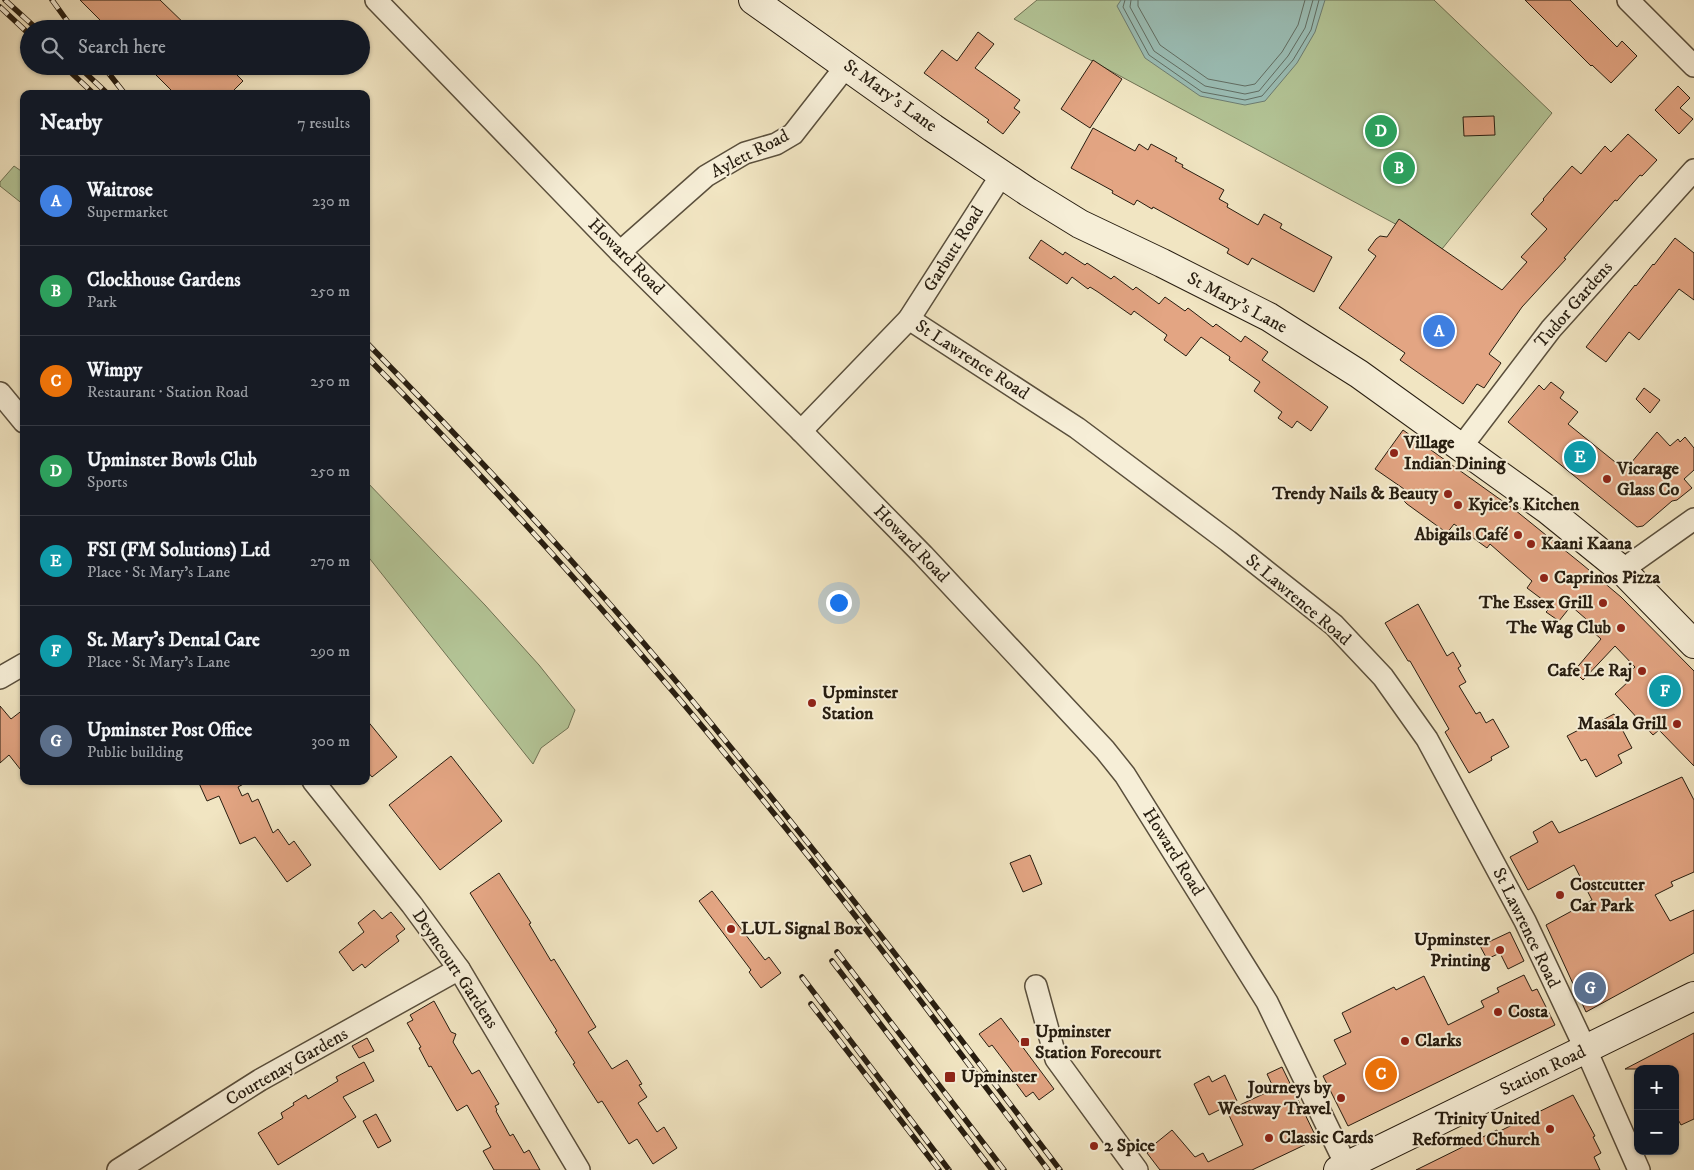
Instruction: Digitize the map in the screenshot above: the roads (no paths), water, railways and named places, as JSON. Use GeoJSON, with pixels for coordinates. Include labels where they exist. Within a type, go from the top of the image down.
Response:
{"type":"FeatureCollection","features":[{"type":"Feature","properties":{"kind":"main road","name":"St Mary's Lane"},"geometry":{"type":"LineString","coordinates":[[764,3],[933,128],[1028,192],[1080,224],[1268,317],[1360,374],[1542,505],[1622,570],[1694,644]]}},
{"type":"Feature","properties":{"kind":"main road","name":"Station Road"},"geometry":{"type":"LineString","coordinates":[[1351,1166],[1694,996]]}},
{"type":"Feature","properties":{"kind":"street","name":"Howard Road"},"geometry":{"type":"LineString","coordinates":[[376,0],[620,252],[801,430],[929,562],[1105,750],[1125,775],[1267,1002],[1351,1166]]}},
{"type":"Feature","properties":{"kind":"street"},"geometry":{"type":"LineString","coordinates":[[1628,0],[1694,66]]}},
{"type":"Feature","properties":{"kind":"street","name":"Aylett Road"},"geometry":{"type":"LineString","coordinates":[[620,252],[706,176],[745,153],[776,144],[793,134],[847,65]]}},
{"type":"Feature","properties":{"kind":"street","name":"Tudor Gardens"},"geometry":{"type":"LineString","coordinates":[[1462,446],[1551,329],[1694,170]]}},
{"type":"Feature","properties":{"kind":"street","name":"Garbutt Road"},"geometry":{"type":"LineString","coordinates":[[801,430],[909,319],[1002,174]]}},
{"type":"Feature","properties":{"kind":"street","name":"St Lawrence Road"},"geometry":{"type":"LineString","coordinates":[[909,319],[1077,428],[1228,541],[1334,625],[1383,678],[1427,739],[1525,921],[1586,1050],[1639,1170]]}},
{"type":"Feature","properties":{"kind":"street"},"geometry":{"type":"LineString","coordinates":[[0,393],[20,417]]}},
{"type":"Feature","properties":{"kind":"street"},"geometry":{"type":"LineString","coordinates":[[1622,570],[1694,519]]}},
{"type":"Feature","properties":{"kind":"street"},"geometry":{"type":"LineString","coordinates":[[0,678],[20,666]]}},
{"type":"Feature","properties":{"kind":"street","name":"Deyncourt Gardens"},"geometry":{"type":"LineString","coordinates":[[316,785],[412,905],[459,969],[579,1170]]}},
{"type":"Feature","properties":{"kind":"street","name":"Courtenay Gardens"},"geometry":{"type":"LineString","coordinates":[[118,1170],[260,1080],[459,969]]}},
{"type":"Feature","properties":{"kind":"street"},"geometry":{"type":"LineString","coordinates":[[1036,986],[1056,1059],[1137,1170]]}},
{"type":"Feature","properties":{"kind":"water"},"geometry":{"type":"Polygon","coordinates":[[[1121,0],[1325,0],[1315,32],[1297,63],[1265,101],[1245,105],[1200,96],[1145,58],[1117,6],[1121,0]]]}},
{"type":"Feature","properties":{"kind":"railway"},"geometry":{"type":"LineString","coordinates":[[5,0],[27,20]]}},
{"type":"Feature","properties":{"kind":"railway"},"geometry":{"type":"LineString","coordinates":[[52,0],[66,20]]}},
{"type":"Feature","properties":{"kind":"railway"},"geometry":{"type":"LineString","coordinates":[[0,7],[20,26]]}},
{"type":"Feature","properties":{"kind":"railway"},"geometry":{"type":"LineString","coordinates":[[74,75],[90,90]]}},
{"type":"Feature","properties":{"kind":"railway"},"geometry":{"type":"LineString","coordinates":[[88,75],[104,90]]}},
{"type":"Feature","properties":{"kind":"railway"},"geometry":{"type":"LineString","coordinates":[[110,75],[122,90]]}},
{"type":"Feature","properties":{"kind":"railway"},"geometry":{"type":"LineString","coordinates":[[370,346],[527,511],[681,687],[874,926],[1060,1170]]}},
{"type":"Feature","properties":{"kind":"railway"},"geometry":{"type":"LineString","coordinates":[[370,360],[560,562],[699,723],[861,923],[1048,1170]]}},
{"type":"Feature","properties":{"kind":"railway"},"geometry":{"type":"LineString","coordinates":[[837,952],[1004,1170]]}},
{"type":"Feature","properties":{"kind":"railway"},"geometry":{"type":"LineString","coordinates":[[832,961],[992,1170]]}},
{"type":"Feature","properties":{"kind":"railway"},"geometry":{"type":"LineString","coordinates":[[802,977],[949,1170]]}},
{"type":"Feature","properties":{"kind":"railway"},"geometry":{"type":"LineString","coordinates":[[811,1004],[939,1170]]}},
{"type":"Feature","properties":{"kind":"place","name":"Upminster Bowls Club"},"geometry":{"type":"Point","coordinates":[1381,131]}},
{"type":"Feature","properties":{"kind":"place","name":"Clockhouse Gardens"},"geometry":{"type":"Point","coordinates":[1399,168]}},
{"type":"Feature","properties":{"kind":"place","name":"Waitrose"},"geometry":{"type":"Point","coordinates":[1439,331]}},
{"type":"Feature","properties":{"kind":"place","name":"Village Indian Dining"},"geometry":{"type":"Point","coordinates":[1394,453]}},
{"type":"Feature","properties":{"kind":"place","name":"FSI (FM Solutions) Ltd"},"geometry":{"type":"Point","coordinates":[1580,457]}},
{"type":"Feature","properties":{"kind":"place","name":"Vicarage Glass Co"},"geometry":{"type":"Point","coordinates":[1607,479]}},
{"type":"Feature","properties":{"kind":"place","name":"Trendy Nails & Beauty"},"geometry":{"type":"Point","coordinates":[1448,494]}},
{"type":"Feature","properties":{"kind":"place","name":"Kyice's Kitchen"},"geometry":{"type":"Point","coordinates":[1458,505]}},
{"type":"Feature","properties":{"kind":"place","name":"Abigails Café"},"geometry":{"type":"Point","coordinates":[1518,535]}},
{"type":"Feature","properties":{"kind":"place","name":"Kaani Kaana"},"geometry":{"type":"Point","coordinates":[1531,544]}},
{"type":"Feature","properties":{"kind":"place","name":"Caprinos Pizza"},"geometry":{"type":"Point","coordinates":[1544,578]}},
{"type":"Feature","properties":{"kind":"place","name":"The Essex Grill"},"geometry":{"type":"Point","coordinates":[1603,603]}},
{"type":"Feature","properties":{"kind":"place","name":"The Wag Club"},"geometry":{"type":"Point","coordinates":[1621,628]}},
{"type":"Feature","properties":{"kind":"place","name":"Cafe Le Raj"},"geometry":{"type":"Point","coordinates":[1642,671]}},
{"type":"Feature","properties":{"kind":"place","name":"St. Mary's Dental Care"},"geometry":{"type":"Point","coordinates":[1665,691]}},
{"type":"Feature","properties":{"kind":"place","name":"Upminster Station"},"geometry":{"type":"Point","coordinates":[812,703]}},
{"type":"Feature","properties":{"kind":"place","name":"Masala Grill"},"geometry":{"type":"Point","coordinates":[1677,724]}},
{"type":"Feature","properties":{"kind":"place","name":"Costcutter Car Park"},"geometry":{"type":"Point","coordinates":[1560,895]}},
{"type":"Feature","properties":{"kind":"place","name":"LUL Signal Box"},"geometry":{"type":"Point","coordinates":[731,929]}},
{"type":"Feature","properties":{"kind":"place","name":"Upminster Printing"},"geometry":{"type":"Point","coordinates":[1500,950]}},
{"type":"Feature","properties":{"kind":"place","name":"Upminster Post Office"},"geometry":{"type":"Point","coordinates":[1590,988]}},
{"type":"Feature","properties":{"kind":"place","name":"Costa"},"geometry":{"type":"Point","coordinates":[1498,1012]}},
{"type":"Feature","properties":{"kind":"place","name":"Clarks"},"geometry":{"type":"Point","coordinates":[1405,1041]}},
{"type":"Feature","properties":{"kind":"place","name":"Upminster Station Forecourt"},"geometry":{"type":"Point","coordinates":[1025,1042]}},
{"type":"Feature","properties":{"kind":"place","name":"Wimpy"},"geometry":{"type":"Point","coordinates":[1381,1074]}},
{"type":"Feature","properties":{"kind":"place","name":"Upminster"},"geometry":{"type":"Point","coordinates":[950,1077]}},
{"type":"Feature","properties":{"kind":"place","name":"Journeys by Westway Travel"},"geometry":{"type":"Point","coordinates":[1341,1098]}},
{"type":"Feature","properties":{"kind":"place","name":"Trinity United Reformed Church"},"geometry":{"type":"Point","coordinates":[1550,1129]}},
{"type":"Feature","properties":{"kind":"place","name":"Classic Cards"},"geometry":{"type":"Point","coordinates":[1269,1138]}},
{"type":"Feature","properties":{"kind":"place","name":"2 Spice"},"geometry":{"type":"Point","coordinates":[1094,1146]}}]}
